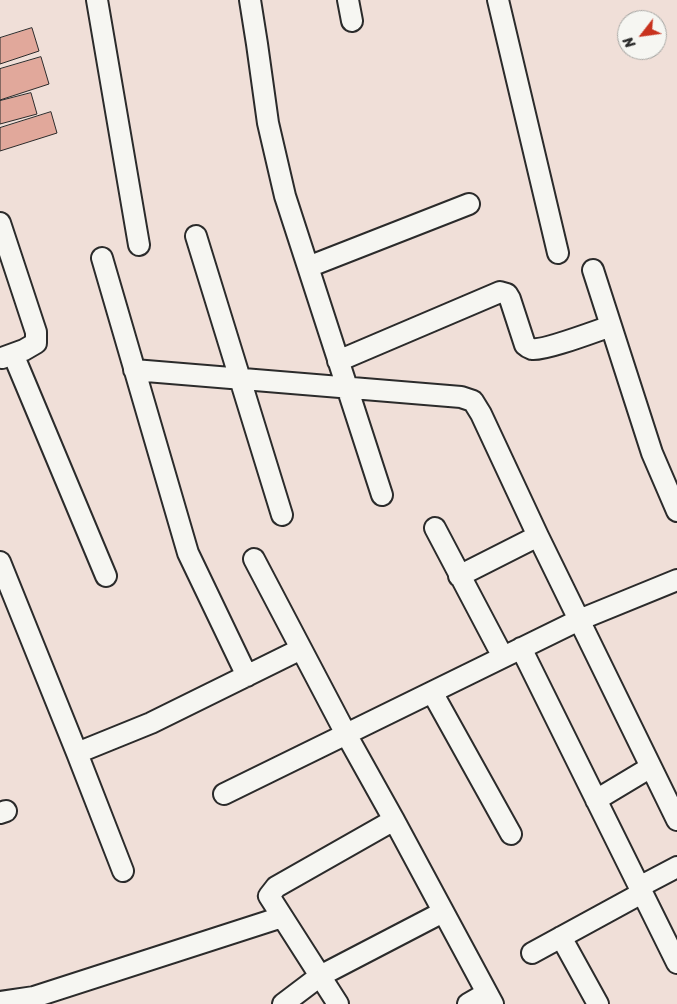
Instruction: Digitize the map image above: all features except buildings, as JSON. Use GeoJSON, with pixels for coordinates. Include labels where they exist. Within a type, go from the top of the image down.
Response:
{"type":"FeatureCollection","features":[{"type":"Feature","properties":{"kind":"street"},"geometry":{"type":"LineString","coordinates":[[97,0],[139,245]]}},
{"type":"Feature","properties":{"kind":"street"},"geometry":{"type":"LineString","coordinates":[[250,0],[258,44],[268,123],[285,196],[382,495]]}},
{"type":"Feature","properties":{"kind":"street"},"geometry":{"type":"LineString","coordinates":[[348,0],[352,21]]}},
{"type":"Feature","properties":{"kind":"street"},"geometry":{"type":"LineString","coordinates":[[498,0],[558,252]]}},
{"type":"Feature","properties":{"kind":"street"},"geometry":{"type":"LineString","coordinates":[[308,267],[469,204]]}},
{"type":"Feature","properties":{"kind":"street"},"geometry":{"type":"LineString","coordinates":[[0,223],[36,332],[36,343],[24,350],[6,356],[106,576]]}},
{"type":"Feature","properties":{"kind":"street"},"geometry":{"type":"LineString","coordinates":[[196,236],[282,515]]}},
{"type":"Feature","properties":{"kind":"street"},"geometry":{"type":"LineString","coordinates":[[102,258],[188,553],[247,676]]}},
{"type":"Feature","properties":{"kind":"street"},"geometry":{"type":"LineString","coordinates":[[593,270],[652,453],[677,510]]}},
{"type":"Feature","properties":{"kind":"street"},"geometry":{"type":"LineString","coordinates":[[338,361],[500,292],[507,294],[510,299],[525,345],[534,350],[611,326]]}},
{"type":"Feature","properties":{"kind":"street"},"geometry":{"type":"LineString","coordinates":[[134,370],[461,397],[473,401],[677,820]]}},
{"type":"Feature","properties":{"kind":"street"},"geometry":{"type":"LineString","coordinates":[[435,528],[503,657]]}},
{"type":"Feature","properties":{"kind":"street"},"geometry":{"type":"LineString","coordinates":[[460,576],[538,536]]}},
{"type":"Feature","properties":{"kind":"street"},"geometry":{"type":"LineString","coordinates":[[254,559],[346,734],[490,999],[468,1004]]}},
{"type":"Feature","properties":{"kind":"street"},"geometry":{"type":"LineString","coordinates":[[0,562],[123,870]]}},
{"type":"Feature","properties":{"kind":"street"},"geometry":{"type":"LineString","coordinates":[[224,794],[579,620],[677,580]]}},
{"type":"Feature","properties":{"kind":"street"},"geometry":{"type":"LineString","coordinates":[[521,648],[677,963]]}},
{"type":"Feature","properties":{"kind":"street"},"geometry":{"type":"LineString","coordinates":[[77,753],[151,723],[301,649]]}},
{"type":"Feature","properties":{"kind":"street"},"geometry":{"type":"LineString","coordinates":[[432,692],[511,834]]}},
{"type":"Feature","properties":{"kind":"street"},"geometry":{"type":"LineString","coordinates":[[596,800],[651,767]]}},
{"type":"Feature","properties":{"kind":"street"},"geometry":{"type":"LineString","coordinates":[[338,1004],[269,896],[276,887],[394,820]]}},
{"type":"Feature","properties":{"kind":"street"},"geometry":{"type":"LineString","coordinates":[[532,953],[677,867]]}},
{"type":"Feature","properties":{"kind":"street"},"geometry":{"type":"LineString","coordinates":[[283,1004],[320,976],[444,912]]}},
{"type":"Feature","properties":{"kind":"street"},"geometry":{"type":"LineString","coordinates":[[0,1002],[34,997],[282,917]]}},
{"type":"Feature","properties":{"kind":"street"},"geometry":{"type":"LineString","coordinates":[[561,937],[598,1004]]}}]}
